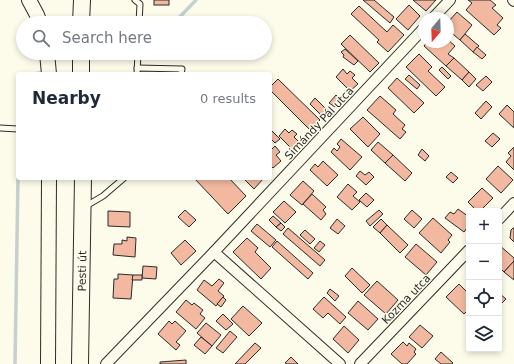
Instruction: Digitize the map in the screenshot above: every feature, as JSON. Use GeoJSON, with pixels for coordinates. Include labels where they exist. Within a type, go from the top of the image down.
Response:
{"type":"FeatureCollection","features":[{"type":"Feature","properties":{"kind":"main road"},"geometry":{"type":"LineString","coordinates":[[82,0],[82,16]]}},
{"type":"Feature","properties":{"kind":"main road"},"geometry":{"type":"LineString","coordinates":[[81,60],[81,72]]}},
{"type":"Feature","properties":{"kind":"main road","name":"Pesti út"},"geometry":{"type":"LineString","coordinates":[[80,364],[83,180]]}},
{"type":"Feature","properties":{"kind":"street"},"geometry":{"type":"LineString","coordinates":[[29,0],[37,16]]}},
{"type":"Feature","properties":{"kind":"street"},"geometry":{"type":"LineString","coordinates":[[439,12],[450,0]]}},
{"type":"Feature","properties":{"kind":"street","name":"Simándy Pál utca"},"geometry":{"type":"LineString","coordinates":[[106,364],[214,252],[418,34]]}},
{"type":"Feature","properties":{"kind":"street"},"geometry":{"type":"LineString","coordinates":[[48,60],[49,72]]}},
{"type":"Feature","properties":{"kind":"street"},"geometry":{"type":"LineString","coordinates":[[48,364],[49,180]]}},
{"type":"Feature","properties":{"kind":"street"},"geometry":{"type":"LineString","coordinates":[[502,216],[514,203]]}},
{"type":"Feature","properties":{"kind":"street"},"geometry":{"type":"LineString","coordinates":[[214,252],[340,364]]}},
{"type":"Feature","properties":{"kind":"street","name":"Kozma utca"},"geometry":{"type":"LineString","coordinates":[[360,364],[466,253]]}},
{"type":"Feature","properties":{"kind":"lane"},"geometry":{"type":"LineString","coordinates":[[135,0],[140,4],[139,16]]}},
{"type":"Feature","properties":{"kind":"lane"},"geometry":{"type":"LineString","coordinates":[[138,60],[137,71],[182,69],[181,72]]}},
{"type":"Feature","properties":{"kind":"lane"},"geometry":{"type":"LineString","coordinates":[[0,128],[16,130]]}},
{"type":"Feature","properties":{"kind":"lane"},"geometry":{"type":"LineString","coordinates":[[83,207],[103,196],[122,180]]}},
{"type":"Feature","properties":{"kind":"building"},"geometry":{"type":"Polygon","coordinates":[[[154,0],[169,0],[169,5],[154,5],[154,0]]]}},
{"type":"Feature","properties":{"kind":"building"},"geometry":{"type":"Polygon","coordinates":[[[363,0],[374,0],[394,17],[390,23],[363,0]]]}},
{"type":"Feature","properties":{"kind":"building"},"geometry":{"type":"Polygon","coordinates":[[[413,0],[436,0],[426,11],[413,0]]]}},
{"type":"Feature","properties":{"kind":"building"},"geometry":{"type":"Polygon","coordinates":[[[468,0],[490,0],[496,5],[492,8],[503,18],[497,25],[501,28],[494,35],[466,10],[472,3],[468,0]]]}},
{"type":"Feature","properties":{"kind":"building"},"geometry":{"type":"Polygon","coordinates":[[[409,5],[418,14],[418,18],[408,30],[396,19],[409,5]]]}},
{"type":"Feature","properties":{"kind":"building"},"geometry":{"type":"Polygon","coordinates":[[[359,6],[387,32],[393,25],[404,35],[388,52],[377,42],[379,40],[351,14],[359,6]]]}},
{"type":"Feature","properties":{"kind":"building"},"geometry":{"type":"Polygon","coordinates":[[[457,12],[472,25],[460,40],[454,35],[454,15],[457,12]]]}},
{"type":"Feature","properties":{"kind":"building"},"geometry":{"type":"Polygon","coordinates":[[[465,34],[479,46],[473,52],[460,40],[465,34]]]}},
{"type":"Feature","properties":{"kind":"building"},"geometry":{"type":"Polygon","coordinates":[[[350,35],[379,63],[370,72],[341,44],[350,35]]]}},
{"type":"Feature","properties":{"kind":"building"},"geometry":{"type":"Polygon","coordinates":[[[477,47],[486,55],[482,59],[473,52],[477,47]]]}},
{"type":"Feature","properties":{"kind":"building"},"geometry":{"type":"Polygon","coordinates":[[[426,48],[453,48],[448,54],[454,58],[446,66],[426,48]]]}},
{"type":"Feature","properties":{"kind":"building"},"geometry":{"type":"Polygon","coordinates":[[[345,49],[358,61],[354,65],[343,57],[344,55],[341,52],[345,49]]]}},
{"type":"Feature","properties":{"kind":"building"},"geometry":{"type":"Polygon","coordinates":[[[419,54],[432,67],[428,71],[445,87],[436,96],[406,67],[419,54]]]}},
{"type":"Feature","properties":{"kind":"building"},"geometry":{"type":"Polygon","coordinates":[[[454,58],[469,72],[462,80],[446,66],[454,58]]]}},
{"type":"Feature","properties":{"kind":"building"},"geometry":{"type":"Polygon","coordinates":[[[442,67],[451,76],[448,79],[439,70],[442,67]]]}},
{"type":"Feature","properties":{"kind":"building"},"geometry":{"type":"Polygon","coordinates":[[[343,69],[347,74],[350,71],[355,75],[352,78],[358,84],[350,91],[336,77],[343,69]]]}},
{"type":"Feature","properties":{"kind":"building"},"geometry":{"type":"Polygon","coordinates":[[[469,72],[476,79],[469,87],[462,80],[469,72]]]}},
{"type":"Feature","properties":{"kind":"building"},"geometry":{"type":"Polygon","coordinates":[[[409,75],[420,85],[417,89],[405,79],[409,75]]]}},
{"type":"Feature","properties":{"kind":"building"},"geometry":{"type":"Polygon","coordinates":[[[486,76],[492,82],[483,91],[476,85],[486,76]]]}},
{"type":"Feature","properties":{"kind":"building"},"geometry":{"type":"Polygon","coordinates":[[[397,78],[424,103],[414,113],[388,88],[397,78]]]}},
{"type":"Feature","properties":{"kind":"building"},"geometry":{"type":"Polygon","coordinates":[[[278,79],[320,120],[310,130],[272,92],[272,85],[278,79]]]}},
{"type":"Feature","properties":{"kind":"building"},"geometry":{"type":"Polygon","coordinates":[[[336,95],[341,100],[335,107],[329,103],[336,95]]]}},
{"type":"Feature","properties":{"kind":"building"},"geometry":{"type":"Polygon","coordinates":[[[380,96],[396,110],[393,114],[405,125],[402,129],[406,132],[400,139],[367,110],[380,96]]]}},
{"type":"Feature","properties":{"kind":"building"},"geometry":{"type":"Polygon","coordinates":[[[315,98],[327,110],[322,116],[310,104],[315,98]]]}},
{"type":"Feature","properties":{"kind":"building"},"geometry":{"type":"Polygon","coordinates":[[[486,101],[492,107],[481,119],[475,113],[486,101]]]}},
{"type":"Feature","properties":{"kind":"building"},"geometry":{"type":"Polygon","coordinates":[[[507,105],[514,112],[514,128],[499,114],[507,105]]]}},
{"type":"Feature","properties":{"kind":"building"},"geometry":{"type":"Polygon","coordinates":[[[363,117],[380,134],[368,147],[350,129],[363,117]]]}},
{"type":"Feature","properties":{"kind":"building"},"geometry":{"type":"Polygon","coordinates":[[[285,129],[289,133],[292,130],[297,134],[294,137],[300,143],[293,150],[279,136],[285,129]]]}},
{"type":"Feature","properties":{"kind":"building"},"geometry":{"type":"Polygon","coordinates":[[[272,131],[280,139],[275,143],[272,140],[272,131]]]}},
{"type":"Feature","properties":{"kind":"building"},"geometry":{"type":"Polygon","coordinates":[[[493,133],[500,139],[492,147],[485,141],[493,133]]]}},
{"type":"Feature","properties":{"kind":"building"},"geometry":{"type":"Polygon","coordinates":[[[341,139],[362,157],[350,170],[331,152],[334,148],[337,151],[340,147],[337,144],[341,139]]]}},
{"type":"Feature","properties":{"kind":"building"},"geometry":{"type":"Polygon","coordinates":[[[378,142],[393,155],[385,163],[371,150],[378,142]]]}},
{"type":"Feature","properties":{"kind":"building"},"geometry":{"type":"Polygon","coordinates":[[[275,146],[280,152],[276,155],[281,161],[273,168],[272,167],[272,149],[275,146]]]}},
{"type":"Feature","properties":{"kind":"building"},"geometry":{"type":"Polygon","coordinates":[[[514,147],[514,170],[506,162],[511,156],[508,153],[514,147]]]}},
{"type":"Feature","properties":{"kind":"building"},"geometry":{"type":"Polygon","coordinates":[[[422,149],[429,156],[425,161],[418,155],[422,149]]]}},
{"type":"Feature","properties":{"kind":"building"},"geometry":{"type":"Polygon","coordinates":[[[393,155],[412,173],[405,181],[385,163],[393,155]]]}},
{"type":"Feature","properties":{"kind":"building"},"geometry":{"type":"Polygon","coordinates":[[[323,161],[338,175],[327,186],[310,170],[315,164],[318,167],[323,161]]]}},
{"type":"Feature","properties":{"kind":"building"},"geometry":{"type":"Polygon","coordinates":[[[498,166],[513,180],[501,193],[486,179],[498,166]]]}},
{"type":"Feature","properties":{"kind":"building"},"geometry":{"type":"Polygon","coordinates":[[[360,171],[365,175],[369,172],[374,177],[366,185],[356,176],[360,171]]]}},
{"type":"Feature","properties":{"kind":"building"},"geometry":{"type":"Polygon","coordinates":[[[451,172],[458,178],[453,183],[446,177],[451,172]]]}},
{"type":"Feature","properties":{"kind":"building"},"geometry":{"type":"Polygon","coordinates":[[[196,180],[231,180],[246,196],[228,214],[196,180]]]}},
{"type":"Feature","properties":{"kind":"building"},"geometry":{"type":"Polygon","coordinates":[[[245,180],[262,180],[254,189],[245,180]]]}},
{"type":"Feature","properties":{"kind":"building"},"geometry":{"type":"Polygon","coordinates":[[[303,181],[314,191],[302,205],[290,195],[303,181]]]}},
{"type":"Feature","properties":{"kind":"building"},"geometry":{"type":"Polygon","coordinates":[[[348,184],[357,192],[353,196],[360,202],[352,210],[337,197],[348,184]]]}},
{"type":"Feature","properties":{"kind":"building"},"geometry":{"type":"Polygon","coordinates":[[[482,188],[493,198],[483,208],[474,208],[468,202],[482,188]]]}},
{"type":"Feature","properties":{"kind":"building"},"geometry":{"type":"Polygon","coordinates":[[[366,193],[374,200],[367,207],[359,200],[366,193]]]}},
{"type":"Feature","properties":{"kind":"building"},"geometry":{"type":"Polygon","coordinates":[[[312,194],[326,207],[323,210],[326,214],[321,220],[303,204],[312,194]]]}},
{"type":"Feature","properties":{"kind":"building"},"geometry":{"type":"Polygon","coordinates":[[[284,201],[296,212],[285,223],[273,212],[284,201]]]}},
{"type":"Feature","properties":{"kind":"building"},"geometry":{"type":"Polygon","coordinates":[[[458,209],[466,215],[466,229],[464,232],[445,218],[450,212],[454,214],[458,209]]]}},
{"type":"Feature","properties":{"kind":"building"},"geometry":{"type":"Polygon","coordinates":[[[185,210],[196,220],[189,227],[178,217],[185,210]]]}},
{"type":"Feature","properties":{"kind":"building"},"geometry":{"type":"Polygon","coordinates":[[[379,210],[383,214],[370,226],[366,221],[379,210]]]}},
{"type":"Feature","properties":{"kind":"building"},"geometry":{"type":"Polygon","coordinates":[[[412,210],[422,219],[414,228],[404,219],[412,210]]]}},
{"type":"Feature","properties":{"kind":"building"},"geometry":{"type":"Polygon","coordinates":[[[108,211],[130,212],[130,227],[108,226],[108,211]]]}},
{"type":"Feature","properties":{"kind":"building"},"geometry":{"type":"Polygon","coordinates":[[[273,216],[281,223],[276,227],[269,220],[273,216]]]}},
{"type":"Feature","properties":{"kind":"building"},"geometry":{"type":"Polygon","coordinates":[[[433,218],[452,235],[448,240],[450,242],[441,253],[419,233],[433,218]]]}},
{"type":"Feature","properties":{"kind":"building"},"geometry":{"type":"Polygon","coordinates":[[[337,219],[345,226],[338,234],[330,228],[337,219]]]}},
{"type":"Feature","properties":{"kind":"building"},"geometry":{"type":"Polygon","coordinates":[[[381,219],[387,225],[380,233],[373,227],[381,219]]]}},
{"type":"Feature","properties":{"kind":"building"},"geometry":{"type":"Polygon","coordinates":[[[281,223],[285,227],[281,231],[276,227],[281,223]]]}},
{"type":"Feature","properties":{"kind":"building"},"geometry":{"type":"Polygon","coordinates":[[[257,224],[276,240],[270,247],[251,231],[257,224]]]}},
{"type":"Feature","properties":{"kind":"building"},"geometry":{"type":"Polygon","coordinates":[[[387,225],[408,245],[400,253],[380,233],[387,225]]]}},
{"type":"Feature","properties":{"kind":"building"},"geometry":{"type":"Polygon","coordinates":[[[288,228],[325,260],[320,266],[283,234],[288,228]]]}},
{"type":"Feature","properties":{"kind":"building"},"geometry":{"type":"Polygon","coordinates":[[[513,228],[514,242],[510,238],[511,230],[513,228]]]}},
{"type":"Feature","properties":{"kind":"building"},"geometry":{"type":"Polygon","coordinates":[[[305,230],[315,239],[310,244],[300,235],[305,230]]]}},
{"type":"Feature","properties":{"kind":"building"},"geometry":{"type":"Polygon","coordinates":[[[127,237],[136,238],[135,257],[113,255],[114,244],[122,244],[122,240],[127,241],[127,237]]]}},
{"type":"Feature","properties":{"kind":"building"},"geometry":{"type":"Polygon","coordinates":[[[247,238],[258,248],[255,252],[271,268],[261,279],[233,252],[247,238]]]}},
{"type":"Feature","properties":{"kind":"building"},"geometry":{"type":"Polygon","coordinates":[[[185,240],[196,251],[181,265],[171,253],[185,240]]]}},
{"type":"Feature","properties":{"kind":"building"},"geometry":{"type":"Polygon","coordinates":[[[277,241],[313,273],[308,279],[272,247],[277,241]]]}},
{"type":"Feature","properties":{"kind":"building"},"geometry":{"type":"Polygon","coordinates":[[[320,241],[325,245],[319,252],[314,248],[320,241]]]}},
{"type":"Feature","properties":{"kind":"building"},"geometry":{"type":"Polygon","coordinates":[[[416,244],[437,262],[426,275],[405,257],[416,244]]]}},
{"type":"Feature","properties":{"kind":"building"},"geometry":{"type":"Polygon","coordinates":[[[502,248],[514,258],[514,261],[504,272],[502,270],[502,248]]]}},
{"type":"Feature","properties":{"kind":"building"},"geometry":{"type":"Polygon","coordinates":[[[514,261],[514,280],[504,272],[514,261]]]}},
{"type":"Feature","properties":{"kind":"building"},"geometry":{"type":"Polygon","coordinates":[[[143,266],[157,267],[156,279],[142,278],[143,266]]]}},
{"type":"Feature","properties":{"kind":"building"},"geometry":{"type":"Polygon","coordinates":[[[352,268],[370,285],[362,293],[345,276],[352,268]]]}},
{"type":"Feature","properties":{"kind":"building"},"geometry":{"type":"Polygon","coordinates":[[[118,274],[133,275],[131,299],[113,298],[114,279],[118,279],[118,274]]]}},
{"type":"Feature","properties":{"kind":"building"},"geometry":{"type":"Polygon","coordinates":[[[133,275],[142,275],[142,280],[132,280],[133,275]]]}},
{"type":"Feature","properties":{"kind":"building"},"geometry":{"type":"Polygon","coordinates":[[[219,279],[224,283],[218,291],[224,296],[216,306],[197,290],[204,280],[212,286],[219,279]]]}},
{"type":"Feature","properties":{"kind":"building"},"geometry":{"type":"Polygon","coordinates":[[[377,281],[398,300],[386,314],[364,295],[377,281]]]}},
{"type":"Feature","properties":{"kind":"building"},"geometry":{"type":"Polygon","coordinates":[[[459,284],[466,291],[466,312],[464,314],[446,297],[459,284]]]}},
{"type":"Feature","properties":{"kind":"building"},"geometry":{"type":"Polygon","coordinates":[[[330,289],[339,296],[335,301],[327,293],[330,289]]]}},
{"type":"Feature","properties":{"kind":"building"},"geometry":{"type":"Polygon","coordinates":[[[502,296],[506,299],[502,303],[502,296]]]}},
{"type":"Feature","properties":{"kind":"building"},"geometry":{"type":"Polygon","coordinates":[[[223,297],[226,300],[221,307],[217,304],[223,297]]]}},
{"type":"Feature","properties":{"kind":"building"},"geometry":{"type":"Polygon","coordinates":[[[324,297],[346,317],[340,324],[328,313],[323,318],[313,309],[324,297]]]}},
{"type":"Feature","properties":{"kind":"building"},"geometry":{"type":"Polygon","coordinates":[[[186,300],[192,305],[194,303],[203,310],[200,314],[205,318],[196,329],[176,312],[186,300]]]}},
{"type":"Feature","properties":{"kind":"building"},"geometry":{"type":"Polygon","coordinates":[[[358,301],[378,319],[368,330],[348,313],[358,301]]]}},
{"type":"Feature","properties":{"kind":"building"},"geometry":{"type":"Polygon","coordinates":[[[243,306],[262,323],[249,336],[231,319],[243,306]]]}},
{"type":"Feature","properties":{"kind":"building"},"geometry":{"type":"Polygon","coordinates":[[[223,314],[233,324],[226,330],[216,321],[223,314]]]}},
{"type":"Feature","properties":{"kind":"building"},"geometry":{"type":"Polygon","coordinates":[[[169,321],[172,324],[175,321],[186,331],[176,342],[180,345],[176,350],[158,334],[169,321]]]}},
{"type":"Feature","properties":{"kind":"building"},"geometry":{"type":"Polygon","coordinates":[[[206,323],[221,335],[212,346],[197,333],[206,323]]]}},
{"type":"Feature","properties":{"kind":"building"},"geometry":{"type":"Polygon","coordinates":[[[420,325],[433,336],[422,348],[409,337],[420,325]]]}},
{"type":"Feature","properties":{"kind":"building"},"geometry":{"type":"Polygon","coordinates":[[[344,326],[359,340],[348,353],[333,339],[344,326]]]}},
{"type":"Feature","properties":{"kind":"building"},"geometry":{"type":"Polygon","coordinates":[[[230,331],[237,337],[223,353],[216,348],[230,331]]]}},
{"type":"Feature","properties":{"kind":"building"},"geometry":{"type":"Polygon","coordinates":[[[201,337],[212,346],[205,354],[194,345],[201,337]]]}},
{"type":"Feature","properties":{"kind":"building"},"geometry":{"type":"Polygon","coordinates":[[[403,342],[407,346],[409,343],[416,349],[414,352],[416,354],[407,364],[402,364],[391,354],[403,342]]]}},
{"type":"Feature","properties":{"kind":"building"},"geometry":{"type":"Polygon","coordinates":[[[255,343],[261,348],[245,364],[235,364],[255,343]]]}},
{"type":"Feature","properties":{"kind":"building"},"geometry":{"type":"Polygon","coordinates":[[[441,352],[453,363],[452,364],[441,364],[435,359],[441,352]]]}},
{"type":"Feature","properties":{"kind":"building"},"geometry":{"type":"Polygon","coordinates":[[[291,357],[298,364],[285,363],[291,357]]]}},
{"type":"Feature","properties":{"kind":"building"},"geometry":{"type":"Polygon","coordinates":[[[186,360],[186,364],[160,364],[160,362],[186,360]]]}},
{"type":"Feature","properties":{"kind":"waterway"},"geometry":{"type":"LineString","coordinates":[[181,16],[196,0]]}},
{"type":"Feature","properties":{"kind":"waterway"},"geometry":{"type":"LineString","coordinates":[[15,364],[18,180]]}}]}
